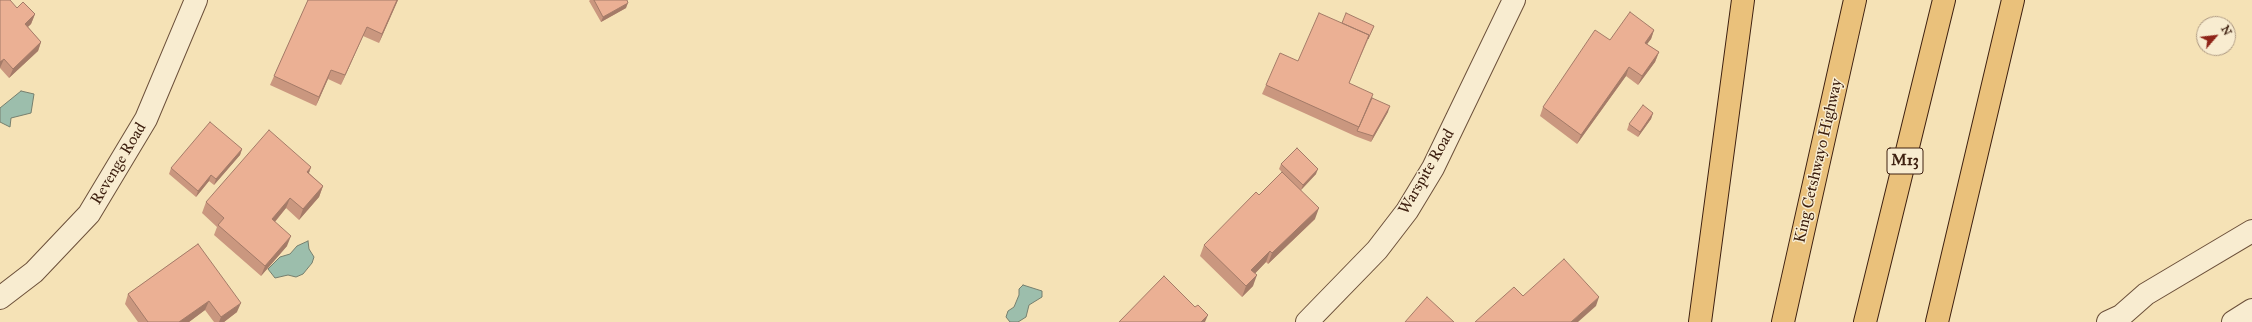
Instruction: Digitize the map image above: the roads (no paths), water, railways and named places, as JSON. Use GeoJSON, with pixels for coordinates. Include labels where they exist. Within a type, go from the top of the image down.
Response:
{"type":"FeatureCollection","features":[{"type":"Feature","properties":{"kind":"highway"},"geometry":{"type":"LineString","coordinates":[[1700,322],[1743,0]]}},
{"type":"Feature","properties":{"kind":"highway","name":"King Cetshwayo Highway"},"geometry":{"type":"LineString","coordinates":[[1783,322],[1855,0]]}},
{"type":"Feature","properties":{"kind":"highway","name":"M13"},"geometry":{"type":"LineString","coordinates":[[1865,322],[1944,0]]}},
{"type":"Feature","properties":{"kind":"highway"},"geometry":{"type":"LineString","coordinates":[[1938,322],[2013,0]]}},
{"type":"Feature","properties":{"kind":"street","name":"Revenge Road"},"geometry":{"type":"LineString","coordinates":[[0,298],[34,272],[89,214],[146,120],[196,0]]}},
{"type":"Feature","properties":{"kind":"street","name":"Warspite Road"},"geometry":{"type":"LineString","coordinates":[[1307,322],[1377,250],[1406,211],[1433,168],[1514,0]]}},
{"type":"Feature","properties":{"kind":"street"},"geometry":{"type":"LineString","coordinates":[[2108,322],[2121,316],[2146,294],[2252,231]]}},
{"type":"Feature","properties":{"kind":"street"},"geometry":{"type":"LineString","coordinates":[[2128,322],[2146,294]]}},
{"type":"Feature","properties":{"kind":"street"},"geometry":{"type":"LineString","coordinates":[[2233,322],[2252,310]]}}]}
